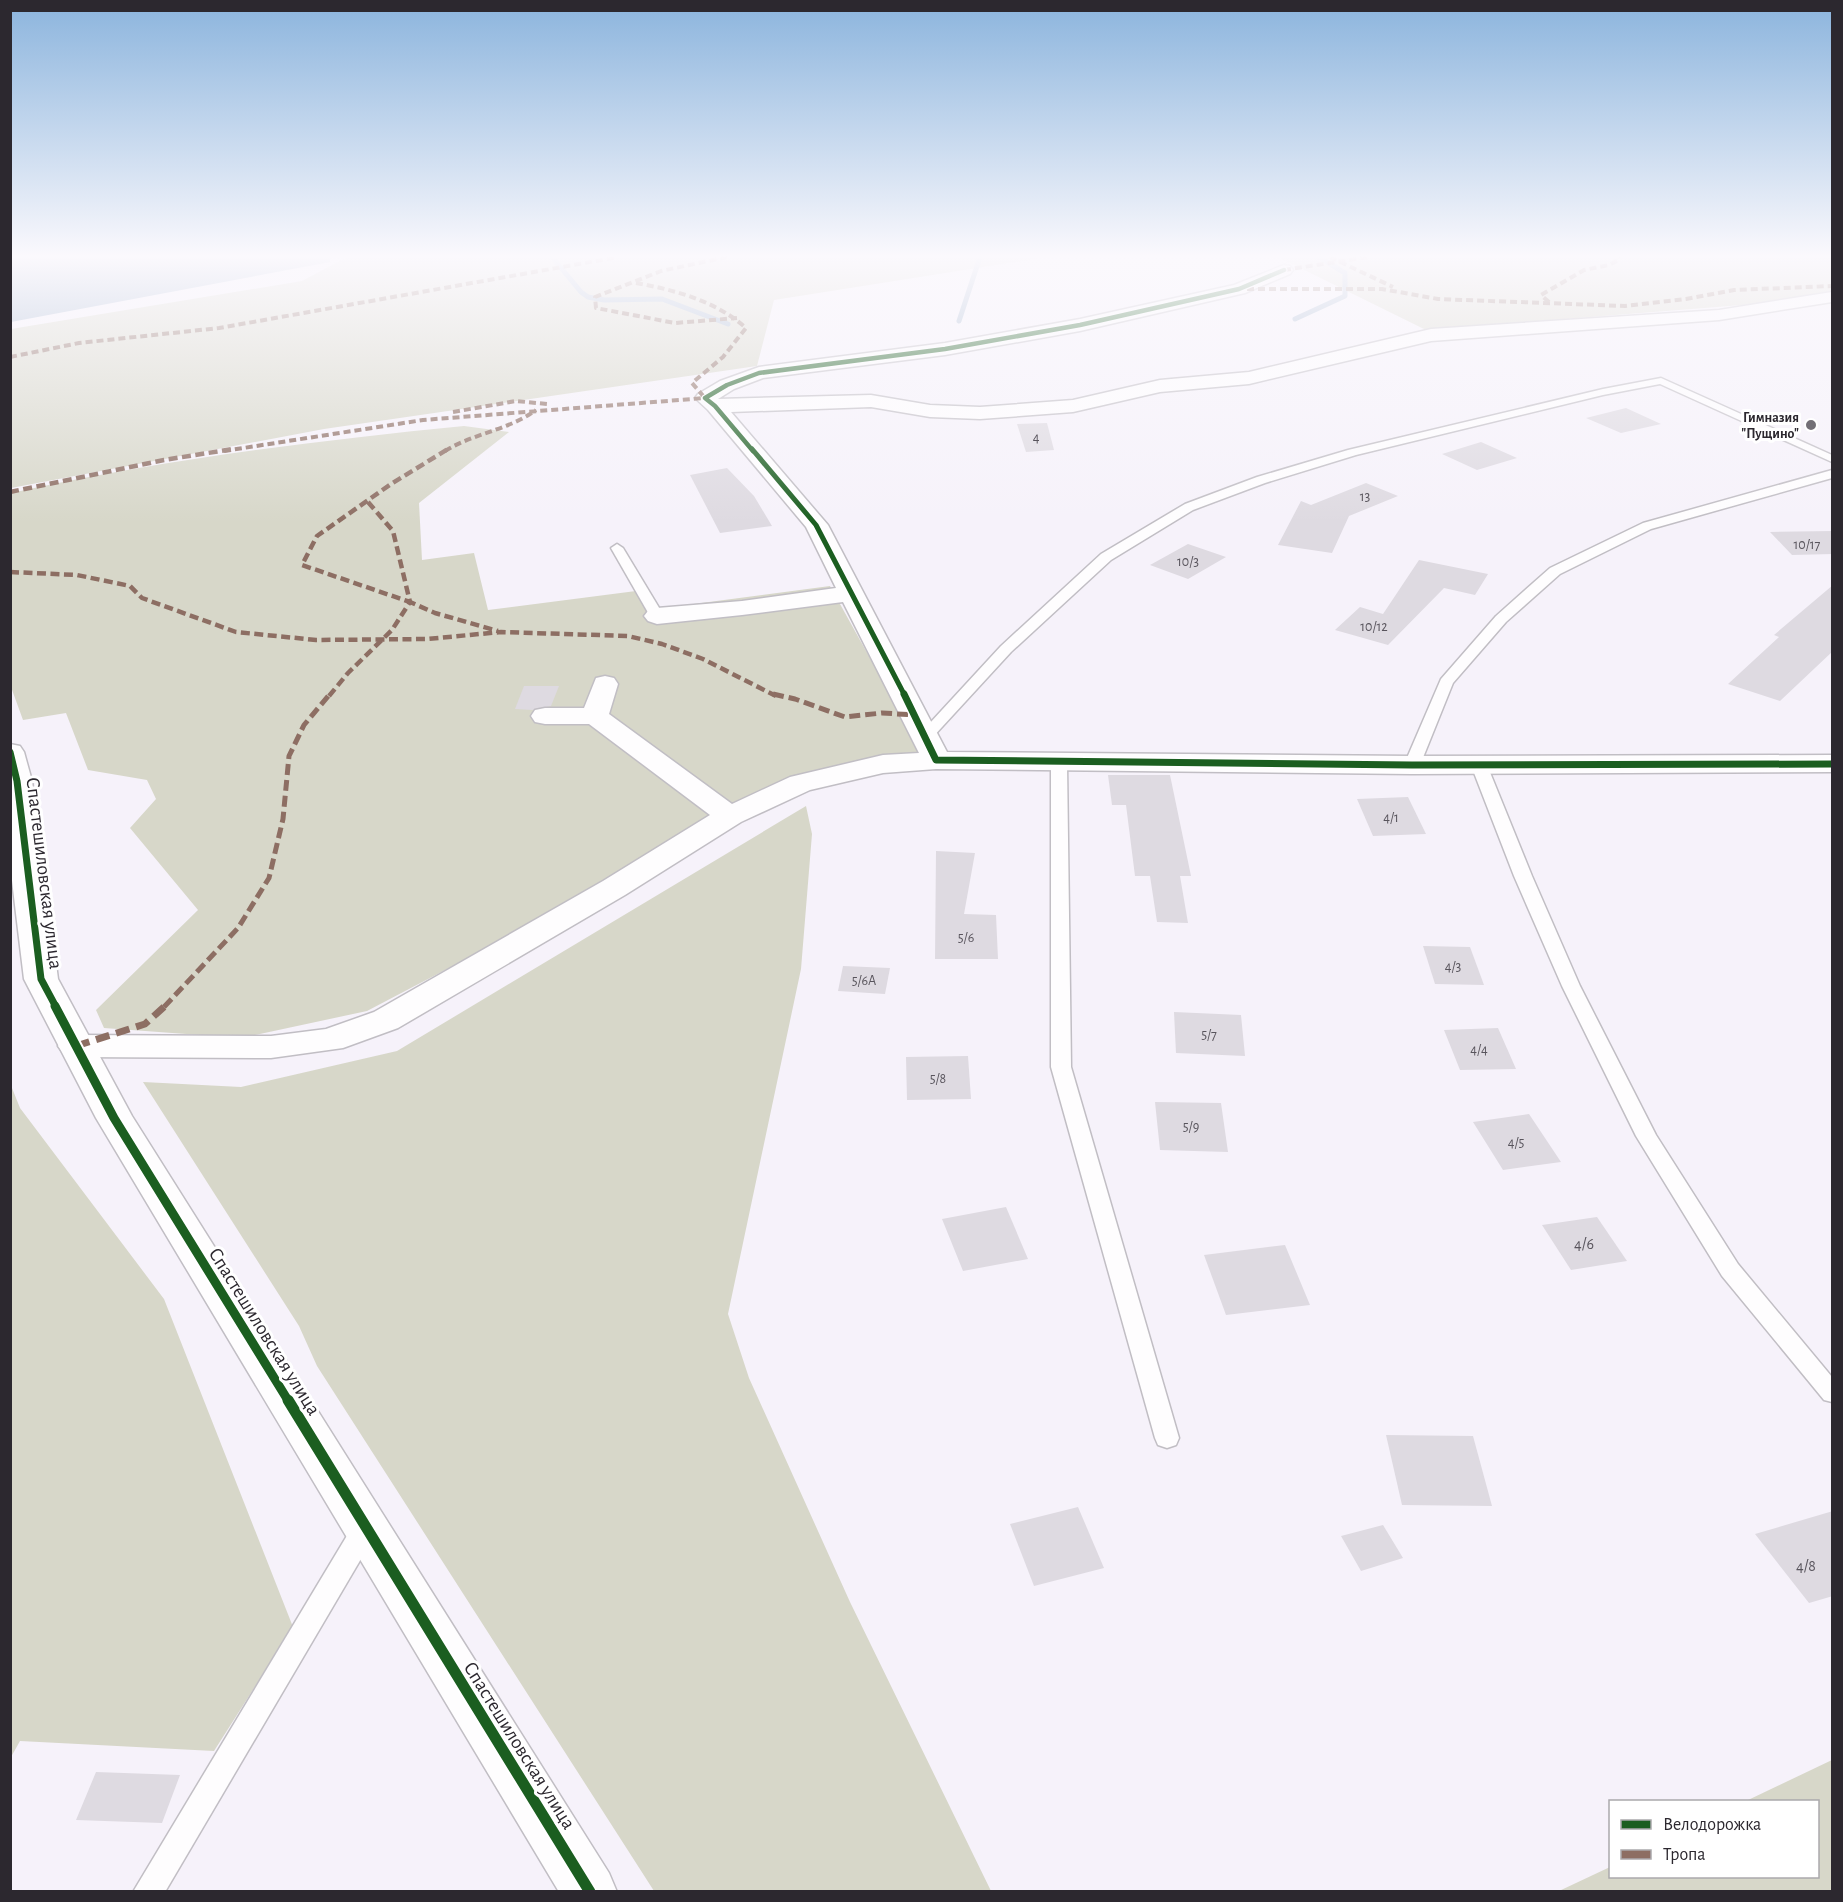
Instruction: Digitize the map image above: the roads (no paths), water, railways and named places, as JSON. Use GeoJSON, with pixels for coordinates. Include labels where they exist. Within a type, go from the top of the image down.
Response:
{"type":"FeatureCollection","features":[{"type":"Feature","properties":{"kind":"street"},"geometry":{"type":"LineString","coordinates":[[931,748],[816,525],[715,406],[705,398],[727,385],[759,373],[963,346]]}},
{"type":"Feature","properties":{"kind":"street"},"geometry":{"type":"LineString","coordinates":[[715,406],[871,401],[930,411],[980,413],[1072,406],[1160,386],[1249,378],[1385,346]]}},
{"type":"Feature","properties":{"kind":"street"},"geometry":{"type":"LineString","coordinates":[[657,616],[742,608],[852,593]]}},
{"type":"Feature","properties":{"kind":"street"},"geometry":{"type":"LineString","coordinates":[[595,716],[605,684]]}},
{"type":"Feature","properties":{"kind":"street"},"geometry":{"type":"LineString","coordinates":[[545,716],[595,716],[730,816]]}},
{"type":"Feature","properties":{"kind":"street"},"geometry":{"type":"LineString","coordinates":[[76,1046],[271,1047],[331,1040],[386,1020],[614,888],[730,816],[800,783],[883,765],[931,748],[1059,763],[1833,764]]}},
{"type":"Feature","properties":{"kind":"street","name":"Спастешиловская улица"},"geometry":{"type":"LineString","coordinates":[[10,752],[17,781],[41,979],[114,1118],[590,1892]]}},
{"type":"Feature","properties":{"kind":"lane"},"geometry":{"type":"LineString","coordinates":[[931,748],[1006,649],[1107,557],[1189,507],[1261,480],[1352,452],[1603,392],[1661,381],[1833,459]]}},
{"type":"Feature","properties":{"kind":"lane"},"geometry":{"type":"LineString","coordinates":[[1412,765],[1446,682],[1501,619],[1555,571],[1647,526],[1833,474]]}},
{"type":"Feature","properties":{"kind":"lane"},"geometry":{"type":"LineString","coordinates":[[617,548],[657,616]]}},
{"type":"Feature","properties":{"kind":"lane"},"geometry":{"type":"LineString","coordinates":[[1059,763],[1061,1067],[1167,1438]]}},
{"type":"Feature","properties":{"kind":"lane"},"geometry":{"type":"LineString","coordinates":[[1479,765],[1523,876],[1571,986],[1646,1136],[1730,1270],[1833,1394]]}},
{"type":"Feature","properties":{"kind":"lane"},"geometry":{"type":"LineString","coordinates":[[148,1892],[366,1527]]}},
{"type":"Feature","properties":{"kind":"place","name":"Гимназия \"Пущино\""},"geometry":{"type":"Point","coordinates":[1811,425]}}]}
